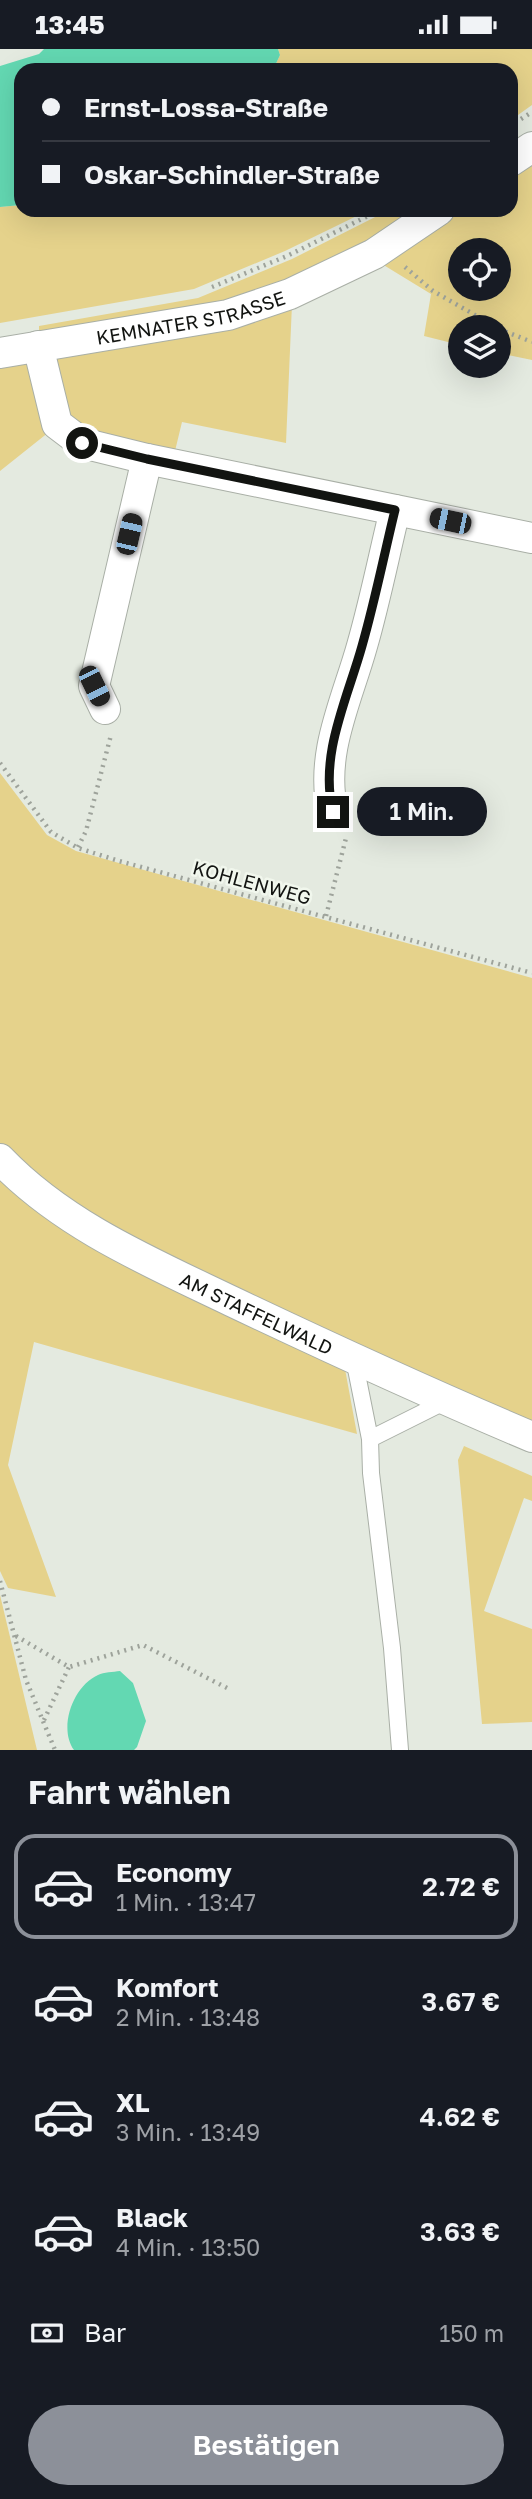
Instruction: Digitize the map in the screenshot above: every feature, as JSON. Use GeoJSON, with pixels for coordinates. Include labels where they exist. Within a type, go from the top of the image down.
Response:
{"type":"FeatureCollection","features":[{"type":"Feature","properties":{"kind":"street","name":"KEMNATER STRASSE"},"geometry":{"type":"LineString","coordinates":[[0,353],[228,315],[290,294],[379,251],[429,217]]}},
{"type":"Feature","properties":{"kind":"street"},"geometry":{"type":"LineString","coordinates":[[38,347],[57,423],[82,443],[147,459],[532,538]]}},
{"type":"Feature","properties":{"kind":"street"},"geometry":{"type":"LineString","coordinates":[[105,709],[94,686],[147,459]]}},
{"type":"Feature","properties":{"kind":"street"},"geometry":{"type":"LineString","coordinates":[[333,812],[328,791],[334,736],[362,646],[395,510]]}},
{"type":"Feature","properties":{"kind":"street","name":"AM STAFFELWALD"},"geometry":{"type":"LineString","coordinates":[[0,1159],[18,1178],[75,1220],[129,1251],[354,1359],[532,1437]]}},
{"type":"Feature","properties":{"kind":"lane"},"geometry":{"type":"LineString","coordinates":[[354,1359],[370,1439],[371,1473],[392,1648],[400,1750]]}},
{"type":"Feature","properties":{"kind":"lane"},"geometry":{"type":"LineString","coordinates":[[370,1439],[446,1401]]}},
{"type":"Feature","properties":{"kind":"path"},"geometry":{"type":"LineString","coordinates":[[207,289],[287,255],[366,217]]}},
{"type":"Feature","properties":{"kind":"path"},"geometry":{"type":"LineString","coordinates":[[379,251],[433,292],[474,315]]}},
{"type":"Feature","properties":{"kind":"path"},"geometry":{"type":"LineString","coordinates":[[511,334],[532,342]]}},
{"type":"Feature","properties":{"kind":"path"},"geometry":{"type":"LineString","coordinates":[[78,848],[86,831],[114,727],[105,709]]}},
{"type":"Feature","properties":{"kind":"path","name":"KOHLENWEG"},"geometry":{"type":"LineString","coordinates":[[0,763],[51,832],[78,848],[532,973]]}},
{"type":"Feature","properties":{"kind":"path"},"geometry":{"type":"LineString","coordinates":[[326,916],[348,828],[333,812]]}},
{"type":"Feature","properties":{"kind":"path"},"geometry":{"type":"LineString","coordinates":[[0,1581],[26,1680],[55,1750]]}},
{"type":"Feature","properties":{"kind":"path"},"geometry":{"type":"LineString","coordinates":[[16,1636],[69,1667],[143,1645],[228,1688]]}},
{"type":"Feature","properties":{"kind":"path"},"geometry":{"type":"LineString","coordinates":[[44,1720],[69,1667]]}},
{"type":"Feature","properties":{"kind":"shaded area"},"geometry":{"type":"Polygon","coordinates":[[[44,49],[278,49],[280,55],[276,63],[14,63],[14,206],[0,207],[0,66],[39,54],[44,49]]]}},
{"type":"Feature","properties":{"kind":"shaded area"},"geometry":{"type":"Polygon","coordinates":[[[278,49],[532,49],[532,105],[518,115],[518,63],[276,63],[280,55],[278,49]]]}},
{"type":"Feature","properties":{"kind":"shaded area"},"geometry":{"type":"Polygon","coordinates":[[[532,155],[532,360],[511,356],[511,315],[448,315],[448,342],[424,336],[431,294],[377,261],[442,217],[518,217],[518,164],[532,155]]]}},
{"type":"Feature","properties":{"kind":"shaded area"},"geometry":{"type":"Polygon","coordinates":[[[14,206],[14,217],[355,217],[285,251],[194,289],[0,323],[0,207],[14,206]]]}},
{"type":"Feature","properties":{"kind":"shaded area"},"geometry":{"type":"Polygon","coordinates":[[[375,217],[416,217],[370,248],[227,307],[39,337],[39,326],[198,298],[292,259],[375,217]]]}},
{"type":"Feature","properties":{"kind":"shaded area"},"geometry":{"type":"Polygon","coordinates":[[[292,304],[286,443],[182,422],[175,451],[86,433],[63,416],[50,353],[292,304]]]}},
{"type":"Feature","properties":{"kind":"shaded area"},"geometry":{"type":"Polygon","coordinates":[[[33,358],[49,432],[0,471],[0,364],[33,358]]]}},
{"type":"Feature","properties":{"kind":"shaded area"},"geometry":{"type":"Polygon","coordinates":[[[0,773],[47,835],[76,851],[532,978],[532,1425],[144,1249],[25,1170],[0,1144],[0,773]]]}},
{"type":"Feature","properties":{"kind":"shaded area"},"geometry":{"type":"Polygon","coordinates":[[[0,1175],[345,1369],[357,1434],[34,1342],[8,1465],[56,1597],[8,1588],[0,1571],[0,1175]]]}},
{"type":"Feature","properties":{"kind":"shaded area"},"geometry":{"type":"Polygon","coordinates":[[[464,1446],[532,1476],[532,1501],[524,1498],[484,1611],[532,1629],[532,1722],[482,1724],[458,1460],[464,1446]]]}},
{"type":"Feature","properties":{"kind":"shaded area"},"geometry":{"type":"Polygon","coordinates":[[[0,1595],[37,1750],[0,1750],[0,1595]]]}},
{"type":"Feature","properties":{"kind":"shaded area"},"geometry":{"type":"Polygon","coordinates":[[[120,1671],[133,1683],[146,1721],[137,1747],[134,1750],[74,1750],[67,1731],[75,1698],[89,1680],[98,1675],[120,1671]]]}},
{"type":"Feature","properties":{"kind":"route"},"geometry":{"type":"LineString","coordinates":[[82,443],[395,510],[362,646],[334,736],[328,791],[333,812]]}}]}
